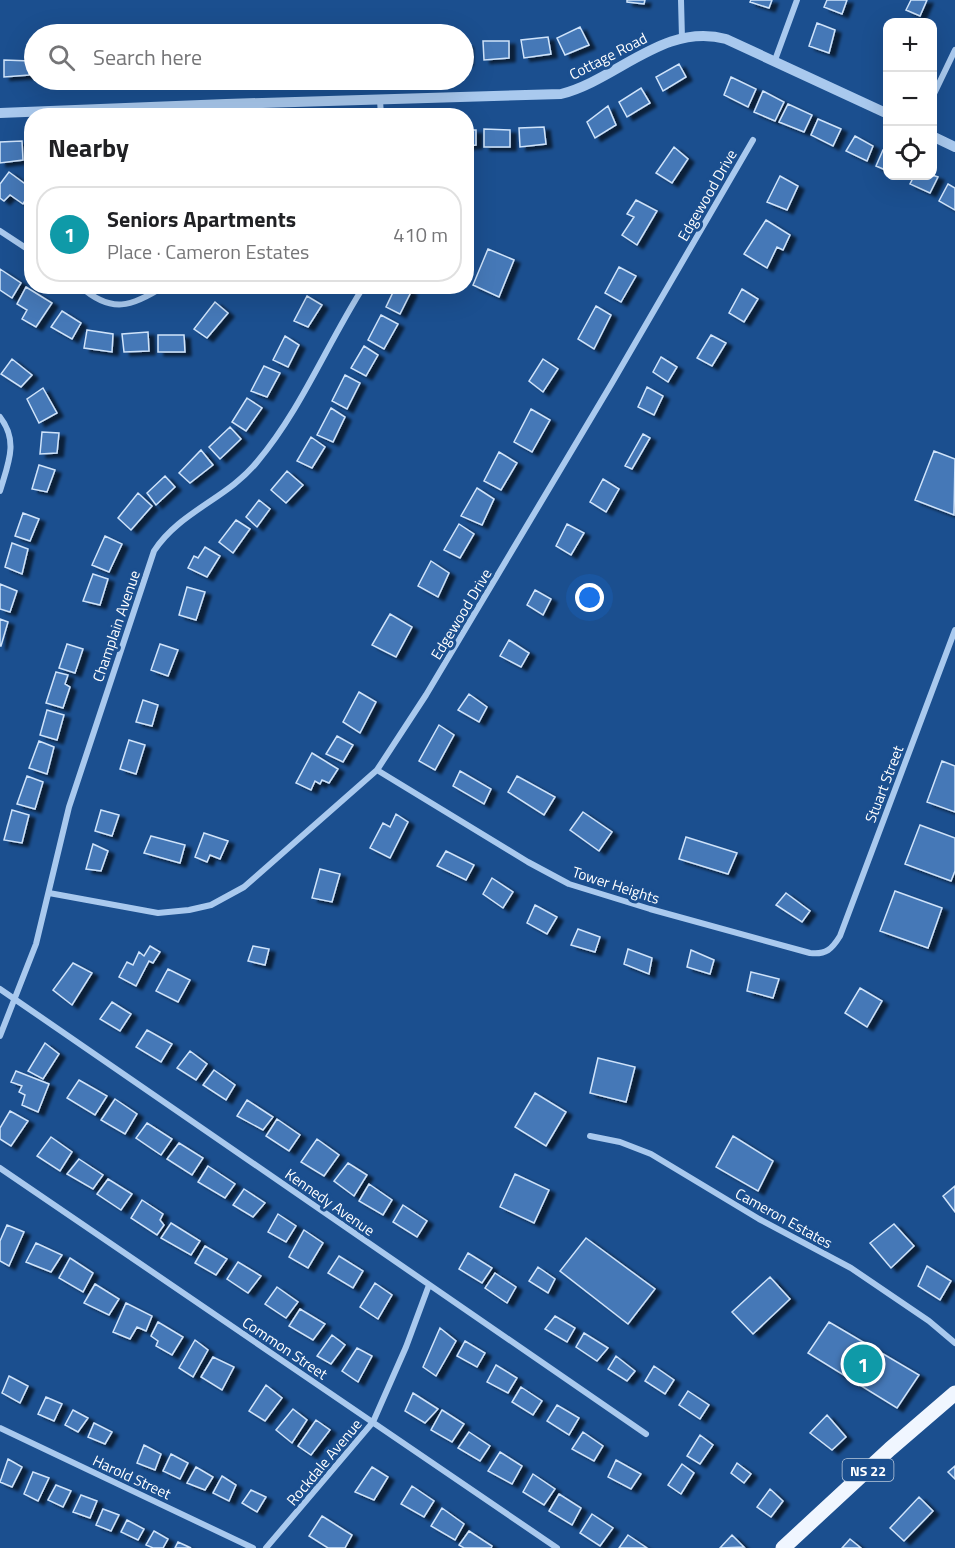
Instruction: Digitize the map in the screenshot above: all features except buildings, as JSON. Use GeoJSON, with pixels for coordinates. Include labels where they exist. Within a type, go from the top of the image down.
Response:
{"type":"FeatureCollection","features":[{"type":"Feature","properties":{"kind":"main road","name":"NS 22"},"geometry":{"type":"LineString","coordinates":[[783,1548],[890,1449],[955,1393]]}},
{"type":"Feature","properties":{"kind":"street"},"geometry":{"type":"LineString","coordinates":[[681,0],[682,38]]}},
{"type":"Feature","properties":{"kind":"street"},"geometry":{"type":"LineString","coordinates":[[775,60],[797,0]]}},
{"type":"Feature","properties":{"kind":"street","name":"Cottage Road"},"geometry":{"type":"LineString","coordinates":[[146,108],[561,94],[588,84],[658,47],[682,38],[704,35],[714,36],[775,60],[883,112]]}},
{"type":"Feature","properties":{"kind":"street"},"geometry":{"type":"LineString","coordinates":[[937,89],[955,50]]}},
{"type":"Feature","properties":{"kind":"street"},"geometry":{"type":"LineString","coordinates":[[380,100],[380,108]]}},
{"type":"Feature","properties":{"kind":"street","name":"Cottage Road"},"geometry":{"type":"LineString","coordinates":[[0,113],[24,112]]}},
{"type":"Feature","properties":{"kind":"street"},"geometry":{"type":"LineString","coordinates":[[937,138],[955,147]]}},
{"type":"Feature","properties":{"kind":"street","name":"Edgewood Drive"},"geometry":{"type":"LineString","coordinates":[[49,893],[158,913],[211,905],[244,887],[377,770],[426,695],[612,383],[753,140]]}},
{"type":"Feature","properties":{"kind":"street"},"geometry":{"type":"LineString","coordinates":[[0,231],[24,247]]}},
{"type":"Feature","properties":{"kind":"street"},"geometry":{"type":"LineString","coordinates":[[92,294],[103,302],[127,304],[142,301],[152,294]]}},
{"type":"Feature","properties":{"kind":"street","name":"Champlain Avenue"},"geometry":{"type":"LineString","coordinates":[[0,1036],[36,944],[69,807],[154,552],[170,531],[229,489],[257,462],[291,414],[359,294]]}},
{"type":"Feature","properties":{"kind":"street"},"geometry":{"type":"LineString","coordinates":[[0,417],[9,430],[11,445],[0,490]]}},
{"type":"Feature","properties":{"kind":"street","name":"Stuart Street"},"geometry":{"type":"LineString","coordinates":[[833,945],[840,936],[955,630]]}},
{"type":"Feature","properties":{"kind":"street","name":"Tower Heights"},"geometry":{"type":"LineString","coordinates":[[377,770],[528,862],[569,884],[650,909],[810,952],[824,953],[833,945]]}},
{"type":"Feature","properties":{"kind":"street","name":"Kennedy Avenue"},"geometry":{"type":"LineString","coordinates":[[0,989],[646,1434]]}},
{"type":"Feature","properties":{"kind":"street","name":"Cameron Estates"},"geometry":{"type":"LineString","coordinates":[[590,1136],[621,1142],[651,1154],[759,1219],[851,1268],[929,1321],[955,1343]]}},
{"type":"Feature","properties":{"kind":"street","name":"Common Street"},"geometry":{"type":"LineString","coordinates":[[0,1168],[557,1548]]}},
{"type":"Feature","properties":{"kind":"street","name":"Rockdale Avenue"},"geometry":{"type":"LineString","coordinates":[[266,1548],[373,1422],[406,1347],[429,1285]]}},
{"type":"Feature","properties":{"kind":"street","name":"Harold Street"},"geometry":{"type":"LineString","coordinates":[[0,1428],[253,1548]]}},
{"type":"Feature","properties":{"kind":"place","name":"Seniors Apartments"},"geometry":{"type":"Point","coordinates":[863,1364]}}]}
